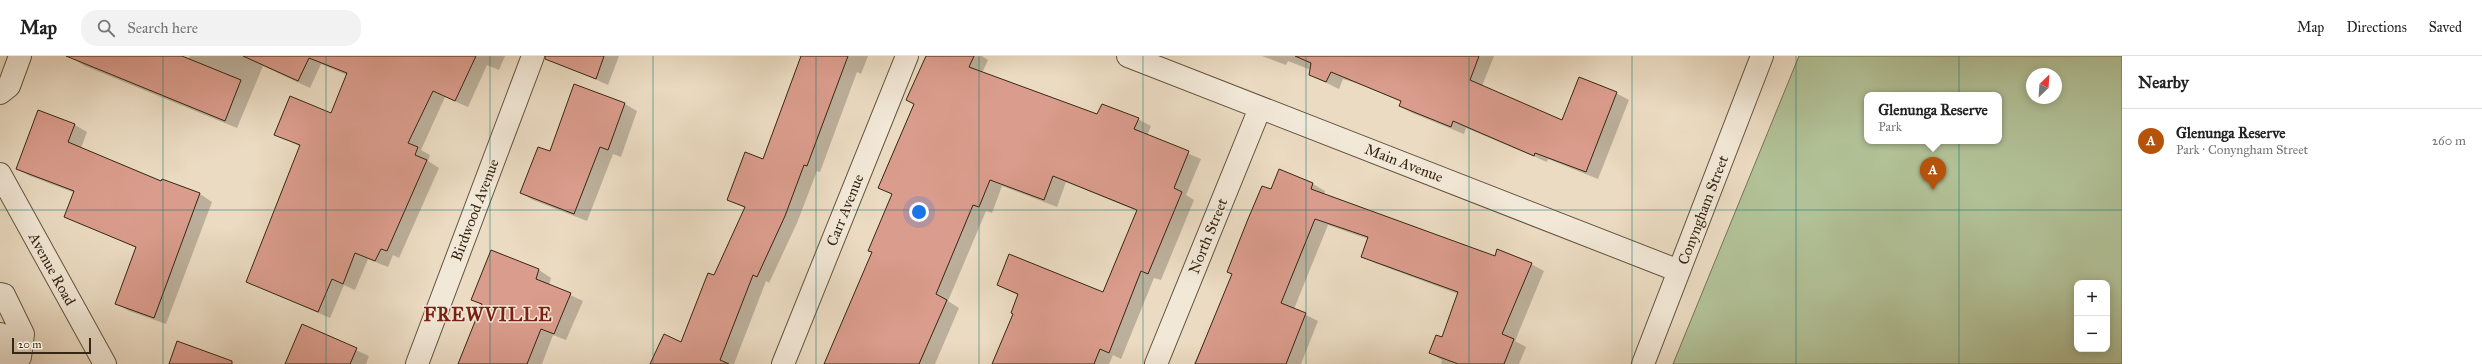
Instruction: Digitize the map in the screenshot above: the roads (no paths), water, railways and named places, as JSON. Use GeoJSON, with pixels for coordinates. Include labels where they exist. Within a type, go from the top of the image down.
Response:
{"type":"FeatureCollection","features":[{"type":"Feature","properties":{"kind":"street"},"geometry":{"type":"LineString","coordinates":[[0,93],[9,86],[20,56]]}},
{"type":"Feature","properties":{"kind":"street","name":"Birdwood Avenue"},"geometry":{"type":"LineString","coordinates":[[417,364],[533,56]]}},
{"type":"Feature","properties":{"kind":"street","name":"Carr Avenue"},"geometry":{"type":"LineString","coordinates":[[783,364],[907,56]]}},
{"type":"Feature","properties":{"kind":"street","name":"Main Avenue"},"geometry":{"type":"LineString","coordinates":[[1128,56],[1679,271]]}},
{"type":"Feature","properties":{"kind":"street","name":"Conyngham Street"},"geometry":{"type":"LineString","coordinates":[[1643,364],[1762,56]]}},
{"type":"Feature","properties":{"kind":"street","name":"North Street"},"geometry":{"type":"LineString","coordinates":[[1156,364],[1260,108]]}},
{"type":"Feature","properties":{"kind":"street","name":"Avenue Road"},"geometry":{"type":"LineString","coordinates":[[1,179],[105,364]]}},
{"type":"Feature","properties":{"kind":"street"},"geometry":{"type":"LineString","coordinates":[[0,294],[4,295],[23,334],[20,357],[10,364]]}},
{"type":"Feature","properties":{"kind":"street"},"geometry":{"type":"LineString","coordinates":[[0,334],[6,344],[5,364]]}},
{"type":"Feature","properties":{"kind":"place","name":"Glenunga Reserve"},"geometry":{"type":"Point","coordinates":[1933,190]}},
{"type":"Feature","properties":{"kind":"district","name":"FREWVILLE"},"geometry":{"type":"Point","coordinates":[488,314]}}]}
